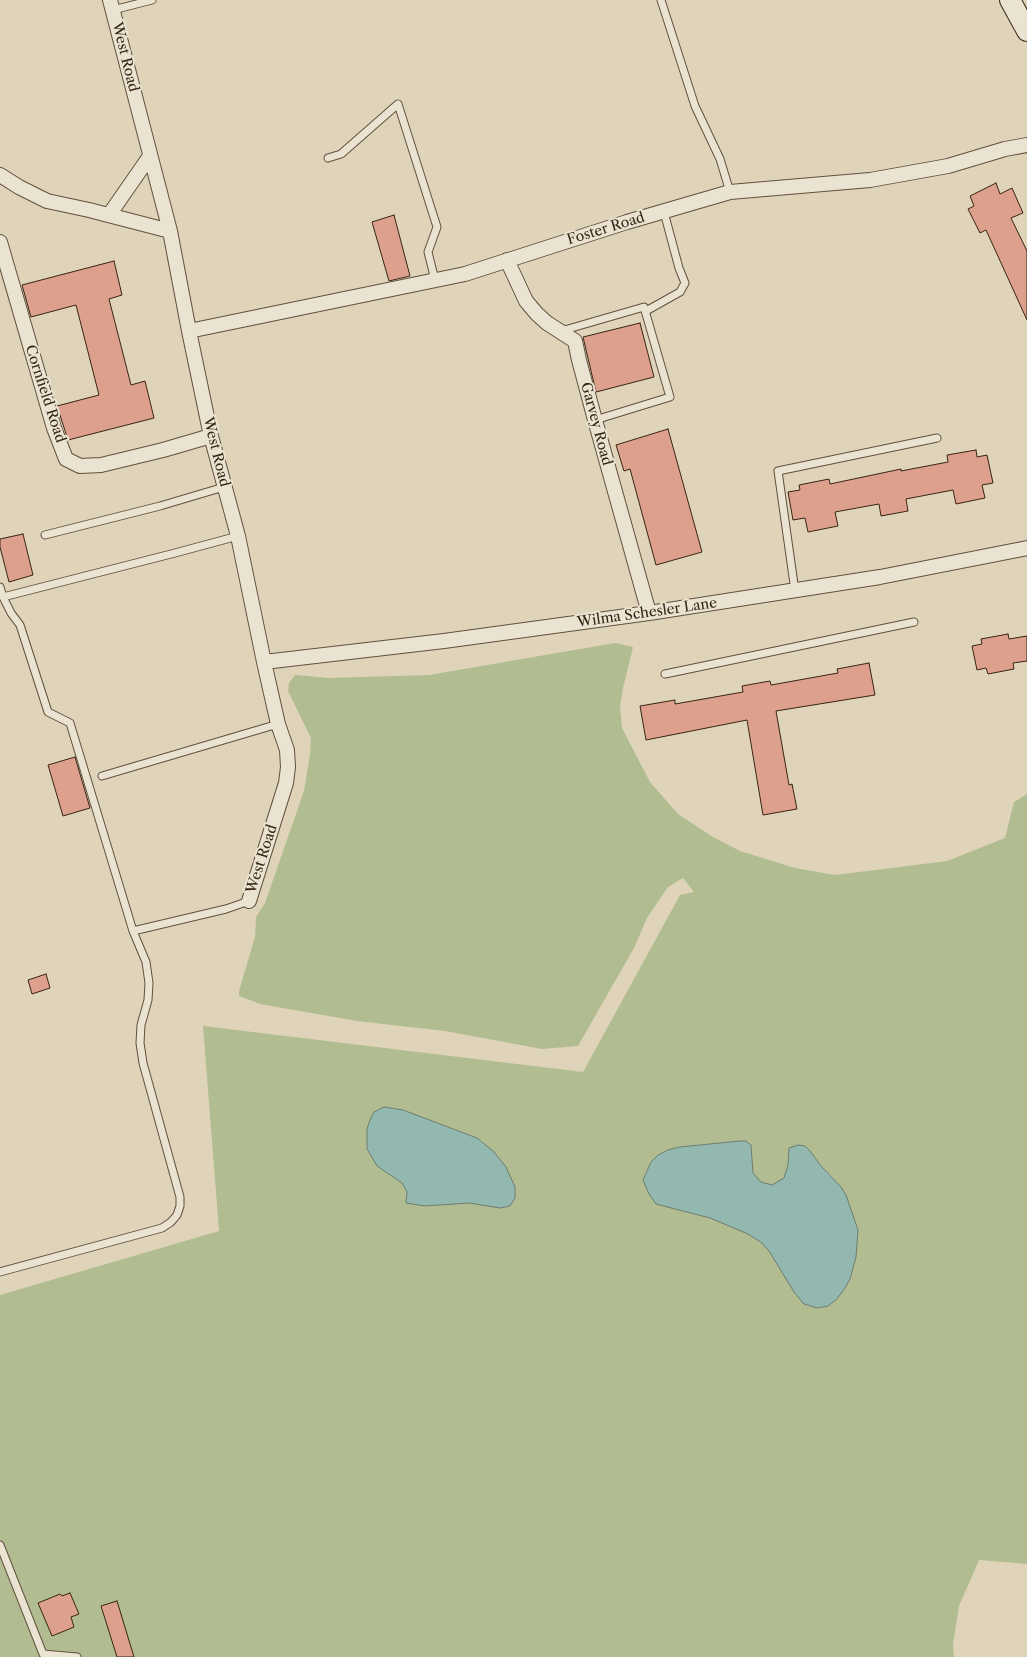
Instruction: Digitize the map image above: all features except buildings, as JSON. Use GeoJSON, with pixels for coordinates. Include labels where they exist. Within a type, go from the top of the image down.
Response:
{"type":"FeatureCollection","features":[{"type":"Feature","properties":{"kind":"main road"},"geometry":{"type":"LineString","coordinates":[[1010,0],[1027,31]]}},
{"type":"Feature","properties":{"kind":"street","name":"West Road"},"geometry":{"type":"LineString","coordinates":[[111,5],[170,231],[211,436],[238,536],[278,724],[287,750],[288,767],[286,783],[249,902]]}},
{"type":"Feature","properties":{"kind":"street","name":"Foster Road"},"geometry":{"type":"LineString","coordinates":[[189,331],[465,274],[730,192],[870,180],[948,166],[1005,149],[1027,145]]}},
{"type":"Feature","properties":{"kind":"street"},"geometry":{"type":"LineString","coordinates":[[109,215],[150,156]]}},
{"type":"Feature","properties":{"kind":"street"},"geometry":{"type":"LineString","coordinates":[[0,175],[47,201],[170,231]]}},
{"type":"Feature","properties":{"kind":"street","name":"Cornfield Road"},"geometry":{"type":"LineString","coordinates":[[0,242],[51,419],[66,459],[80,466],[101,465],[211,436]]}},
{"type":"Feature","properties":{"kind":"street","name":"Garvey Road"},"geometry":{"type":"LineString","coordinates":[[507,260],[526,301],[547,323],[575,341],[649,613]]}},
{"type":"Feature","properties":{"kind":"street","name":"Wilma Schesler Lane"},"geometry":{"type":"LineString","coordinates":[[264,662],[444,641],[649,613],[880,578],[1027,548]]}},
{"type":"Feature","properties":{"kind":"lane"},"geometry":{"type":"LineString","coordinates":[[111,5],[152,0]]}},
{"type":"Feature","properties":{"kind":"lane"},"geometry":{"type":"LineString","coordinates":[[661,0],[695,106],[720,159],[730,192]]}},
{"type":"Feature","properties":{"kind":"lane"},"geometry":{"type":"LineString","coordinates":[[328,158],[341,154],[398,104],[437,226],[428,252],[435,280]]}},
{"type":"Feature","properties":{"kind":"lane"},"geometry":{"type":"LineString","coordinates":[[646,311],[680,292],[684,283],[664,212]]}},
{"type":"Feature","properties":{"kind":"lane"},"geometry":{"type":"LineString","coordinates":[[560,331],[644,307],[646,311],[670,397],[595,420]]}},
{"type":"Feature","properties":{"kind":"lane"},"geometry":{"type":"LineString","coordinates":[[795,591],[778,471],[937,438]]}},
{"type":"Feature","properties":{"kind":"lane"},"geometry":{"type":"LineString","coordinates":[[45,535],[160,506],[224,487]]}},
{"type":"Feature","properties":{"kind":"lane"},"geometry":{"type":"LineString","coordinates":[[3,598],[176,554],[238,536]]}},
{"type":"Feature","properties":{"kind":"lane"},"geometry":{"type":"LineString","coordinates":[[0,587],[3,598],[20,625],[48,712],[70,724],[133,931],[146,962],[149,983],[148,1000],[141,1024],[140,1043],[143,1062],[180,1197],[177,1215],[172,1222],[162,1228],[0,1272]]}},
{"type":"Feature","properties":{"kind":"lane"},"geometry":{"type":"LineString","coordinates":[[665,674],[914,622]]}},
{"type":"Feature","properties":{"kind":"lane"},"geometry":{"type":"LineString","coordinates":[[102,776],[278,724]]}},
{"type":"Feature","properties":{"kind":"lane"},"geometry":{"type":"LineString","coordinates":[[133,931],[249,902]]}},
{"type":"Feature","properties":{"kind":"lane"},"geometry":{"type":"LineString","coordinates":[[0,1545],[43,1654]]}},
{"type":"Feature","properties":{"kind":"lane"},"geometry":{"type":"LineString","coordinates":[[34,1657],[43,1654],[77,1657]]}},
{"type":"Feature","properties":{"kind":"green space"},"geometry":{"type":"Polygon","coordinates":[[[615,643],[633,647],[620,707],[622,728],[650,782],[678,814],[713,837],[740,851],[795,868],[835,875],[947,861],[1005,838],[1014,802],[1027,794],[1027,1564],[979,1560],[959,1606],[953,1644],[954,1657],[0,1657],[0,1295],[219,1231],[203,1026],[583,1072],[680,895],[694,892],[683,878],[668,887],[647,918],[634,948],[578,1046],[542,1049],[445,1031],[357,1021],[260,1004],[239,996],[255,937],[256,917],[265,903],[304,791],[310,754],[311,738],[288,691],[289,683],[295,675],[329,678],[429,675],[615,643]]]}},
{"type":"Feature","properties":{"kind":"water"},"geometry":{"type":"Polygon","coordinates":[[[384,1107],[403,1110],[477,1138],[493,1151],[506,1167],[515,1187],[515,1198],[510,1206],[500,1208],[469,1203],[425,1206],[406,1203],[407,1192],[402,1183],[377,1166],[367,1149],[367,1129],[370,1120],[374,1112],[384,1107]]]}},
{"type":"Feature","properties":{"kind":"water"},"geometry":{"type":"Polygon","coordinates":[[[746,1141],[751,1145],[753,1173],[761,1182],[772,1185],[784,1178],[788,1165],[789,1148],[798,1145],[805,1146],[846,1195],[858,1230],[856,1257],[850,1279],[845,1288],[837,1299],[828,1306],[817,1308],[804,1304],[794,1292],[769,1251],[762,1243],[748,1234],[710,1218],[656,1204],[649,1194],[643,1180],[651,1162],[658,1155],[680,1147],[746,1141]]]}}]}
